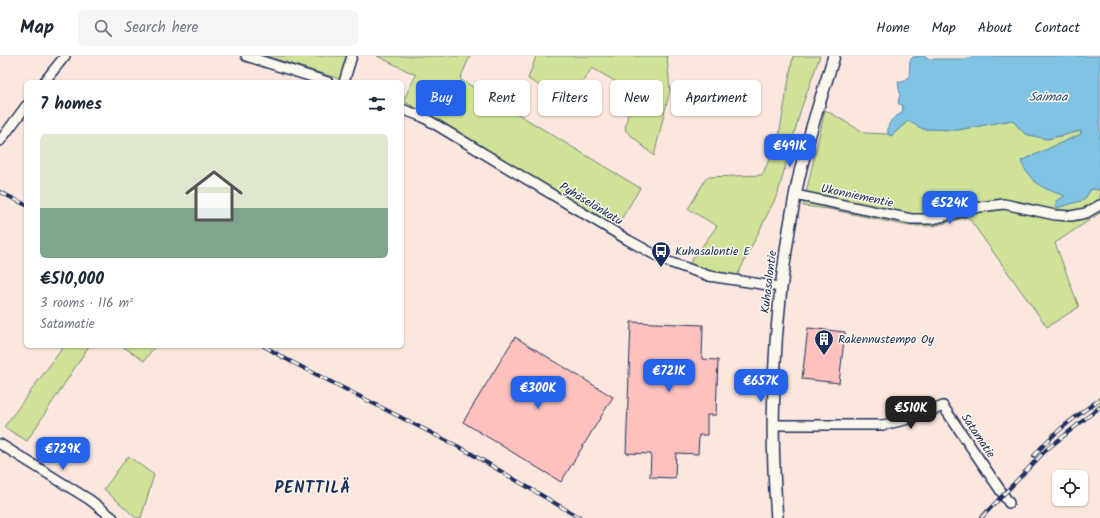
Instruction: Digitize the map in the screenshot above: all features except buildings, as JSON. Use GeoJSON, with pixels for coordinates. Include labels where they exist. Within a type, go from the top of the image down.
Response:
{"type":"FeatureCollection","features":[{"type":"Feature","properties":{"kind":"main road","name":"Kuhasalontie"},"geometry":{"type":"LineString","coordinates":[[777,518],[773,425],[773,363],[780,287],[795,195],[805,151],[834,56]]}},
{"type":"Feature","properties":{"kind":"street"},"geometry":{"type":"LineString","coordinates":[[46,80],[66,56]]}},
{"type":"Feature","properties":{"kind":"street"},"geometry":{"type":"LineString","coordinates":[[246,56],[322,80]]}},
{"type":"Feature","properties":{"kind":"street"},"geometry":{"type":"LineString","coordinates":[[345,80],[352,56]]}},
{"type":"Feature","properties":{"kind":"street"},"geometry":{"type":"LineString","coordinates":[[0,141],[24,109]]}},
{"type":"Feature","properties":{"kind":"street","name":"Pyhäselänkatu"},"geometry":{"type":"LineString","coordinates":[[404,110],[440,127],[628,240],[666,261],[708,276],[780,287]]}},
{"type":"Feature","properties":{"kind":"street","name":"Ukonniementie"},"geometry":{"type":"LineString","coordinates":[[795,195],[911,219],[933,219],[980,207],[1004,204],[1055,215],[1071,216],[1086,213],[1100,205]]}},
{"type":"Feature","properties":{"kind":"street","name":"Satamatie"},"geometry":{"type":"LineString","coordinates":[[773,425],[883,425],[914,418],[943,406],[1009,504]]}},
{"type":"Feature","properties":{"kind":"street"},"geometry":{"type":"LineString","coordinates":[[0,444],[90,500],[113,518]]}},
{"type":"Feature","properties":{"kind":"green space"},"geometry":{"type":"Polygon","coordinates":[[[266,56],[357,56],[350,80],[343,80],[266,56]]]}},
{"type":"Feature","properties":{"kind":"green space"},"geometry":{"type":"Polygon","coordinates":[[[377,56],[470,56],[460,79],[462,80],[416,80],[416,108],[404,102],[416,75],[377,56]]]}},
{"type":"Feature","properties":{"kind":"green space"},"geometry":{"type":"Polygon","coordinates":[[[536,56],[667,56],[670,90],[654,156],[625,130],[628,116],[663,116],[663,80],[613,80],[592,68],[584,80],[538,80],[538,85],[528,79],[536,56]]]}},
{"type":"Feature","properties":{"kind":"green space"},"geometry":{"type":"Polygon","coordinates":[[[793,56],[820,56],[801,109],[778,193],[737,276],[711,272],[689,264],[717,226],[688,209],[707,177],[762,175],[778,141],[793,56]]]}},
{"type":"Feature","properties":{"kind":"green space"},"geometry":{"type":"Polygon","coordinates":[[[466,83],[474,87],[474,116],[521,116],[640,188],[616,228],[430,116],[466,116],[466,83]]]}},
{"type":"Feature","properties":{"kind":"green space"},"geometry":{"type":"Polygon","coordinates":[[[825,110],[865,133],[888,134],[891,136],[908,121],[923,129],[958,130],[1012,120],[1025,134],[1047,139],[1081,131],[1081,134],[1021,161],[1066,196],[1057,207],[1084,200],[1091,189],[1100,190],[1100,213],[1055,243],[1079,307],[1047,327],[968,217],[934,226],[908,226],[829,209],[803,206],[825,110]]]}},
{"type":"Feature","properties":{"kind":"green space"},"geometry":{"type":"Polygon","coordinates":[[[63,348],[88,348],[27,441],[4,427],[63,348]]]}},
{"type":"Feature","properties":{"kind":"green space"},"geometry":{"type":"Polygon","coordinates":[[[125,348],[154,348],[144,361],[125,348]]]}},
{"type":"Feature","properties":{"kind":"green space"},"geometry":{"type":"Polygon","coordinates":[[[128,456],[154,475],[141,518],[136,518],[104,489],[128,456]]]}},
{"type":"Feature","properties":{"kind":"water","name":"Saimaa"},"geometry":{"type":"Polygon","coordinates":[[[924,56],[928,59],[966,59],[976,56],[1100,56],[1100,190],[1091,189],[1084,200],[1057,208],[1056,201],[1065,196],[1038,184],[1029,175],[1021,161],[1081,134],[1081,131],[1047,139],[1025,134],[1012,120],[958,130],[923,129],[908,121],[891,136],[888,134],[889,123],[902,113],[903,106],[898,103],[900,94],[898,82],[903,82],[909,77],[910,60],[913,57],[924,56]]]}},
{"type":"Feature","properties":{"kind":"railway"},"geometry":{"type":"LineString","coordinates":[[0,192],[24,204]]}},
{"type":"Feature","properties":{"kind":"railway"},"geometry":{"type":"LineString","coordinates":[[267,348],[284,358],[465,450],[580,518]]}},
{"type":"Feature","properties":{"kind":"railway"},"geometry":{"type":"LineString","coordinates":[[1034,456],[1057,432],[1100,399]]}},
{"type":"Feature","properties":{"kind":"railway"},"geometry":{"type":"LineString","coordinates":[[981,518],[1046,450],[1100,407]]}},
{"type":"Feature","properties":{"kind":"place","name":"Kuhasalontie E"},"geometry":{"type":"Point","coordinates":[661,268]}},
{"type":"Feature","properties":{"kind":"place","name":"Rakennustempo Oy"},"geometry":{"type":"Point","coordinates":[824,356]}},
{"type":"Feature","properties":{"kind":"district","name":"PENTTILÄ"},"geometry":{"type":"Point","coordinates":[313,488]}}]}
